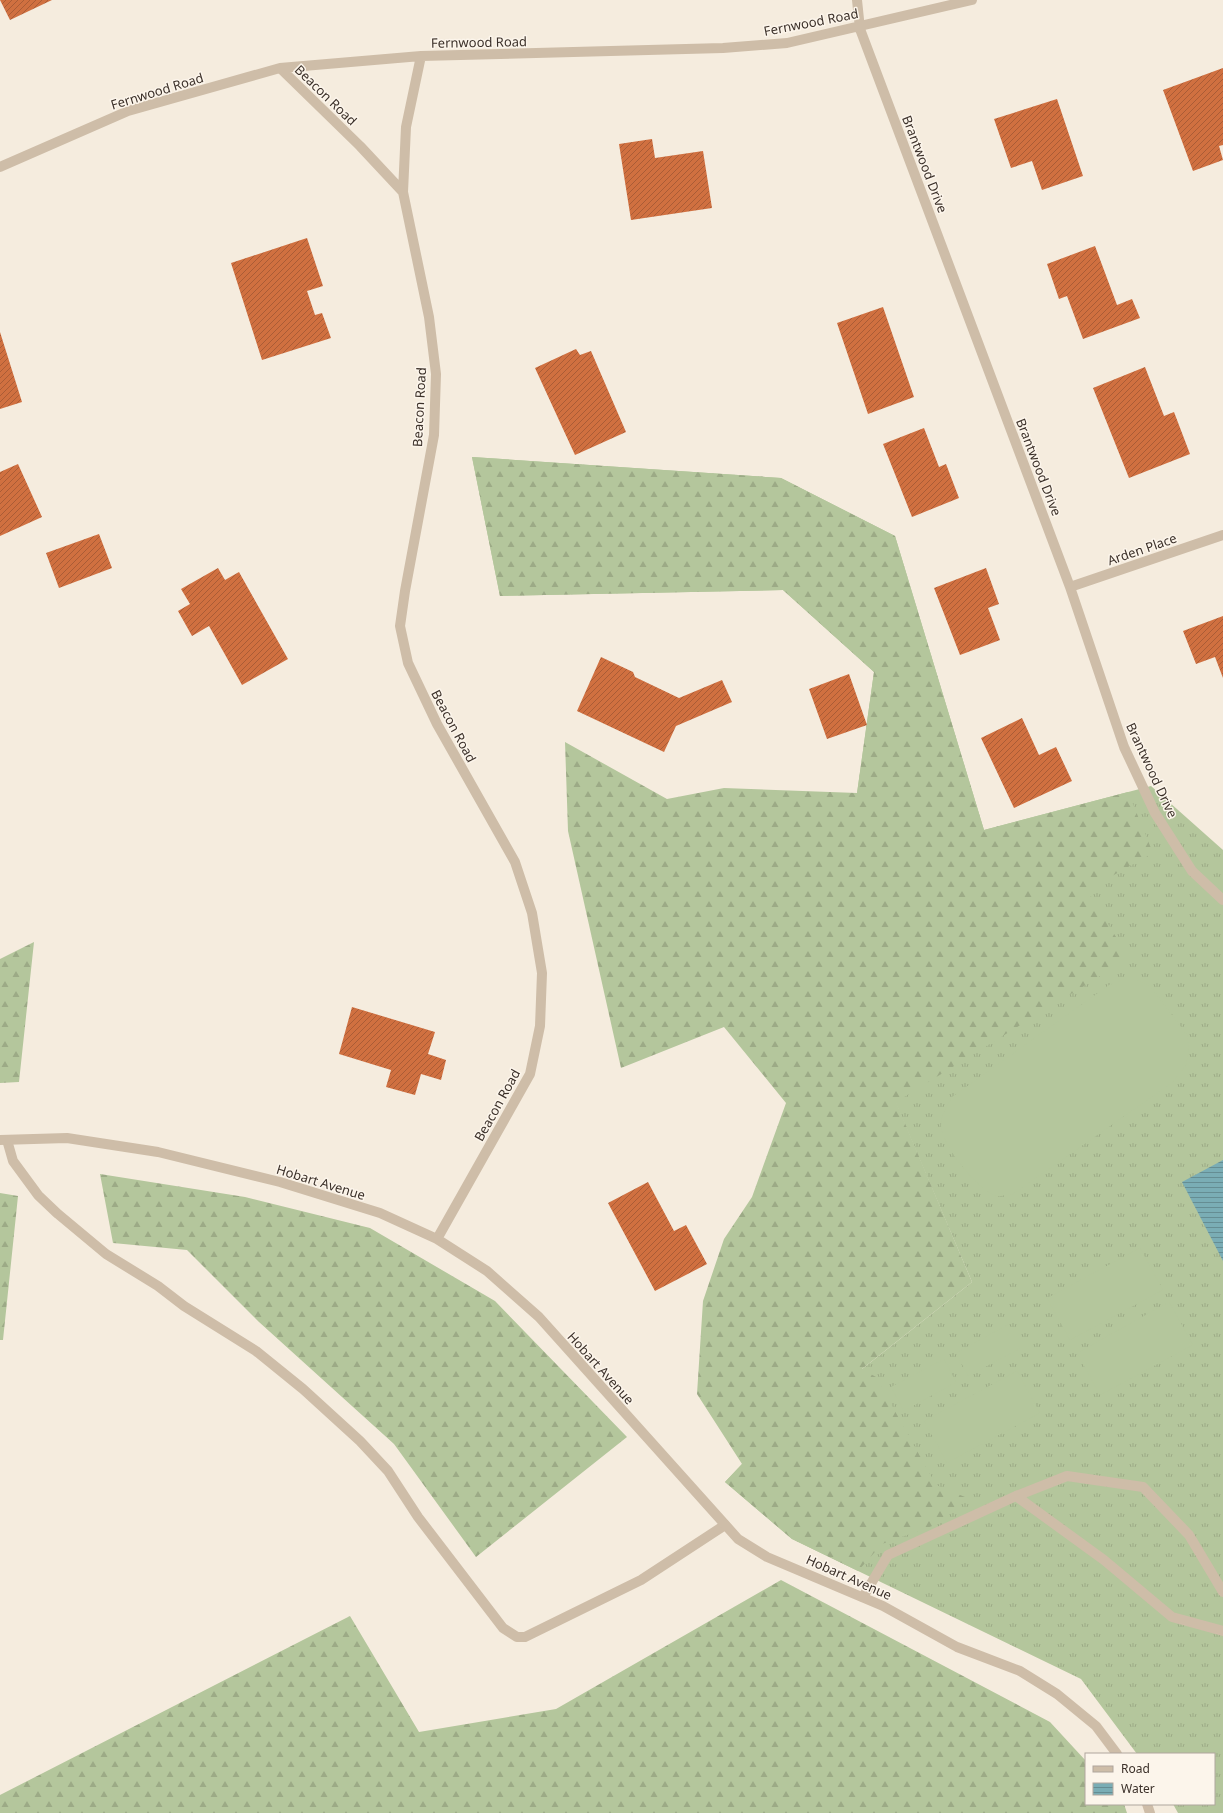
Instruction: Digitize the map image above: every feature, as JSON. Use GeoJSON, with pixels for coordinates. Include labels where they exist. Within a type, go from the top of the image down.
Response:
{"type":"FeatureCollection","features":[{"type":"Feature","properties":{"kind":"street","name":"Brantwood Drive"},"geometry":{"type":"LineString","coordinates":[[857,0],[860,26],[1070,587],[1124,747],[1155,813],[1192,871],[1223,900]]}},
{"type":"Feature","properties":{"kind":"street","name":"Fernwood Road"},"geometry":{"type":"LineString","coordinates":[[0,167],[128,111],[280,68],[421,56],[723,48],[787,43],[972,0]]}},
{"type":"Feature","properties":{"kind":"street","name":"Beacon Road"},"geometry":{"type":"LineString","coordinates":[[421,56],[406,127],[403,192],[429,317],[436,374],[434,435],[405,591],[400,626],[408,663],[437,724],[515,862],[532,913],[542,974],[540,1026],[530,1074],[437,1239]]}},
{"type":"Feature","properties":{"kind":"street","name":"Beacon Road"},"geometry":{"type":"LineString","coordinates":[[280,68],[360,146],[403,192]]}},
{"type":"Feature","properties":{"kind":"street","name":"Arden Place"},"geometry":{"type":"LineString","coordinates":[[1070,587],[1223,536]]}},
{"type":"Feature","properties":{"kind":"street","name":"Hobart Avenue"},"geometry":{"type":"LineString","coordinates":[[4,1140],[66,1138],[158,1152],[280,1182],[380,1213],[437,1239],[487,1271],[539,1317],[738,1539],[768,1558],[864,1597],[957,1647],[1026,1675],[1057,1694],[1096,1726],[1116,1753]]}},
{"type":"Feature","properties":{"kind":"street"},"geometry":{"type":"LineString","coordinates":[[4,1140],[13,1161],[38,1195],[58,1214],[106,1254],[158,1286],[184,1306],[256,1350],[303,1389],[360,1441],[388,1471],[418,1517],[503,1628],[517,1636],[525,1637],[641,1580],[725,1525]]}},
{"type":"Feature","properties":{"kind":"street"},"geometry":{"type":"LineString","coordinates":[[864,1597],[888,1555],[1016,1496],[1067,1476],[1143,1487],[1189,1535],[1223,1592]]}},
{"type":"Feature","properties":{"kind":"street"},"geometry":{"type":"LineString","coordinates":[[1016,1496],[1104,1560],[1172,1617],[1223,1631]]}},
{"type":"Feature","properties":{"kind":"green space"},"geometry":{"type":"Polygon","coordinates":[[[472,457],[781,478],[895,536],[984,830],[1151,786],[1223,850],[1223,1813],[1178,1813],[1174,1805],[1215,1805],[1215,1753],[1136,1753],[1081,1679],[792,1539],[725,1482],[742,1464],[972,1282],[834,958],[874,672],[783,590],[500,596],[472,457]]]}},
{"type":"Feature","properties":{"kind":"green space"},"geometry":{"type":"Polygon","coordinates":[[[472,457],[781,478],[895,536],[984,830],[1128,792],[1153,853],[1087,890],[1129,958],[896,1102],[972,1282],[862,1369],[876,1377],[936,1485],[965,1497],[935,1525],[882,1544],[858,1571],[792,1539],[725,1482],[742,1464],[697,1394],[703,1301],[724,1239],[752,1197],[786,1103],[724,1027],[621,1068],[568,831],[565,742],[667,799],[724,788],[857,793],[874,672],[783,590],[500,596],[472,457]]]}},
{"type":"Feature","properties":{"kind":"green space"},"geometry":{"type":"Polygon","coordinates":[[[34,942],[19,1082],[0,1083],[0,959],[34,942]]]}},
{"type":"Feature","properties":{"kind":"green space"},"geometry":{"type":"Polygon","coordinates":[[[1122,980],[1137,980],[1151,987],[1187,1035],[1189,1050],[1186,1065],[1173,1082],[1013,1194],[997,1196],[989,1192],[980,1186],[962,1166],[954,1155],[943,1134],[941,1126],[942,1118],[952,1097],[1109,985],[1122,980]]]}},
{"type":"Feature","properties":{"kind":"green space"},"geometry":{"type":"Polygon","coordinates":[[[100,1174],[245,1197],[370,1228],[495,1301],[627,1437],[476,1557],[394,1444],[259,1322],[187,1250],[113,1243],[100,1174]]]}},
{"type":"Feature","properties":{"kind":"green space"},"geometry":{"type":"Polygon","coordinates":[[[0,1193],[18,1196],[3,1340],[0,1340],[0,1193]]]}},
{"type":"Feature","properties":{"kind":"green space"},"geometry":{"type":"Polygon","coordinates":[[[1140,1248],[1163,1290],[1070,1340],[1047,1298],[1140,1248]]]}},
{"type":"Feature","properties":{"kind":"green space"},"geometry":{"type":"Polygon","coordinates":[[[1169,1302],[1193,1345],[1100,1395],[1077,1353],[1169,1302]]]}},
{"type":"Feature","properties":{"kind":"green space"},"geometry":{"type":"Polygon","coordinates":[[[1009,1324],[1021,1348],[968,1376],[956,1353],[1009,1324]]]}},
{"type":"Feature","properties":{"kind":"green space"},"geometry":{"type":"Polygon","coordinates":[[[944,1359],[956,1382],[904,1411],[891,1387],[944,1359]]]}},
{"type":"Feature","properties":{"kind":"green space"},"geometry":{"type":"Polygon","coordinates":[[[1017,1371],[1040,1413],[947,1463],[924,1421],[1017,1371]]]}},
{"type":"Feature","properties":{"kind":"green space"},"geometry":{"type":"Polygon","coordinates":[[[781,1580],[1050,1722],[1085,1760],[1085,1805],[1124,1805],[1127,1813],[0,1813],[0,1795],[350,1616],[419,1732],[556,1709],[781,1580]]]}},
{"type":"Feature","properties":{"kind":"water"},"geometry":{"type":"Polygon","coordinates":[[[1223,1160],[1223,1261],[1182,1182],[1223,1160]]]}},
{"type":"Feature","properties":{"kind":"building"},"geometry":{"type":"Polygon","coordinates":[[[0,0],[52,0],[10,20],[0,0]]]}},
{"type":"Feature","properties":{"kind":"building"},"geometry":{"type":"Polygon","coordinates":[[[1223,68],[1223,145],[1219,146],[1223,160],[1193,171],[1163,90],[1223,68]]]}},
{"type":"Feature","properties":{"kind":"building"},"geometry":{"type":"Polygon","coordinates":[[[1057,99],[1083,176],[1042,190],[1032,161],[1011,168],[994,119],[1057,99]]]}},
{"type":"Feature","properties":{"kind":"building"},"geometry":{"type":"Polygon","coordinates":[[[652,139],[655,158],[703,151],[712,208],[631,220],[619,144],[652,139]]]}},
{"type":"Feature","properties":{"kind":"building"},"geometry":{"type":"Polygon","coordinates":[[[307,238],[323,286],[307,291],[315,315],[322,313],[331,338],[262,360],[231,263],[307,238]]]}},
{"type":"Feature","properties":{"kind":"building"},"geometry":{"type":"Polygon","coordinates":[[[1095,246],[1117,305],[1132,299],[1140,318],[1083,339],[1067,296],[1059,299],[1047,264],[1095,246]]]}},
{"type":"Feature","properties":{"kind":"building"},"geometry":{"type":"Polygon","coordinates":[[[883,307],[914,397],[868,414],[837,323],[883,307]]]}},
{"type":"Feature","properties":{"kind":"building"},"geometry":{"type":"Polygon","coordinates":[[[0,332],[22,402],[0,409],[0,332]]]}},
{"type":"Feature","properties":{"kind":"building"},"geometry":{"type":"Polygon","coordinates":[[[576,349],[580,355],[591,351],[626,432],[575,455],[535,368],[576,349]]]}},
{"type":"Feature","properties":{"kind":"building"},"geometry":{"type":"Polygon","coordinates":[[[1145,367],[1164,416],[1174,412],[1190,454],[1129,478],[1093,388],[1145,367]]]}},
{"type":"Feature","properties":{"kind":"building"},"geometry":{"type":"Polygon","coordinates":[[[924,428],[939,467],[946,464],[959,498],[912,517],[883,444],[924,428]]]}},
{"type":"Feature","properties":{"kind":"building"},"geometry":{"type":"Polygon","coordinates":[[[18,464],[42,517],[0,536],[0,472],[18,464]]]}},
{"type":"Feature","properties":{"kind":"building"},"geometry":{"type":"Polygon","coordinates":[[[99,534],[112,568],[59,588],[46,553],[99,534]]]}},
{"type":"Feature","properties":{"kind":"building"},"geometry":{"type":"Polygon","coordinates":[[[218,568],[225,580],[239,572],[288,659],[242,685],[209,626],[192,636],[178,611],[190,604],[181,589],[218,568]]]}},
{"type":"Feature","properties":{"kind":"building"},"geometry":{"type":"Polygon","coordinates":[[[986,568],[999,604],[988,608],[1000,640],[960,655],[934,588],[986,568]]]}},
{"type":"Feature","properties":{"kind":"building"},"geometry":{"type":"Polygon","coordinates":[[[1223,616],[1223,678],[1215,657],[1196,664],[1183,631],[1223,616]]]}},
{"type":"Feature","properties":{"kind":"building"},"geometry":{"type":"Polygon","coordinates":[[[601,657],[633,672],[635,677],[679,698],[722,680],[732,702],[676,726],[664,752],[577,711],[601,657]]]}},
{"type":"Feature","properties":{"kind":"building"},"geometry":{"type":"Polygon","coordinates":[[[849,674],[867,725],[827,739],[809,689],[849,674]]]}},
{"type":"Feature","properties":{"kind":"building"},"geometry":{"type":"Polygon","coordinates":[[[1022,718],[1039,755],[1056,747],[1072,781],[1014,808],[981,738],[1022,718]]]}},
{"type":"Feature","properties":{"kind":"building"},"geometry":{"type":"Polygon","coordinates":[[[352,1007],[435,1032],[428,1054],[446,1060],[441,1080],[421,1074],[415,1095],[386,1087],[391,1070],[339,1054],[352,1007]]]}},
{"type":"Feature","properties":{"kind":"building"},"geometry":{"type":"Polygon","coordinates":[[[648,1182],[674,1231],[686,1225],[707,1264],[655,1291],[608,1203],[648,1182]]]}}]}
